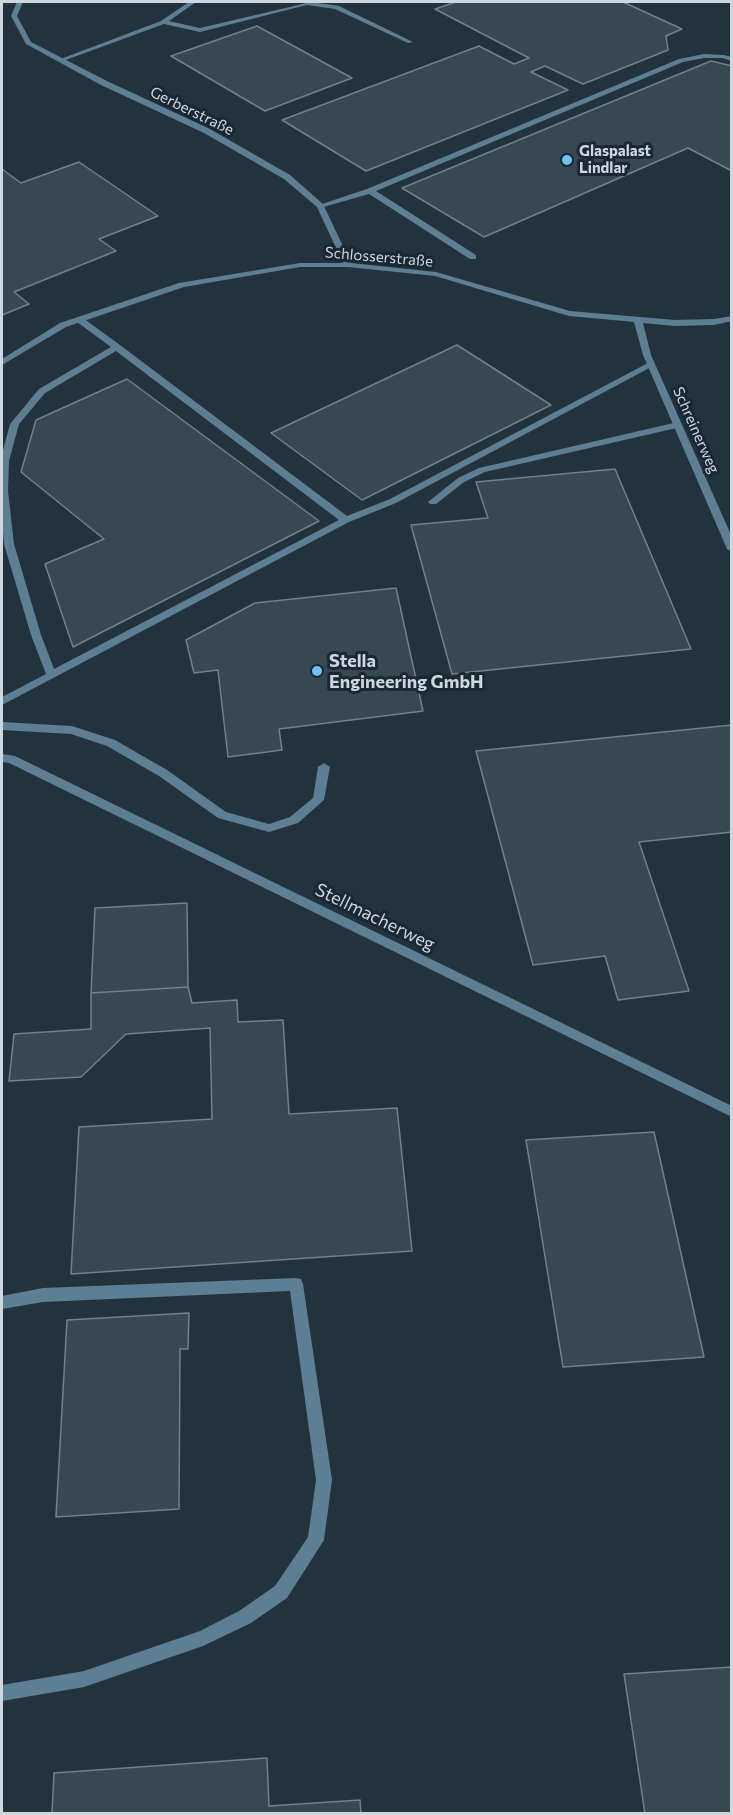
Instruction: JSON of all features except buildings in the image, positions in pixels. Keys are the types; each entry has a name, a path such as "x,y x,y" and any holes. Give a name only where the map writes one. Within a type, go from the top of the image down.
{"street":[{"name":"Gerberstraße","path":"20,2 14,16 28,43 207,131 287,177 320,206 348,265"},
{"path":"61,60 163,22 193,2"},
{"path":"163,22 200,30 307,3 337,7 410,42"},
{"path":"320,206 370,191 681,60 704,56 732,58"},
{"path":"370,191 473,257"},
{"name":"Schlosserstraße","path":"2,362 63,325 182,285 300,265 348,265 436,274 569,313 638,320 714,322 732,318"},
{"path":"80,320 346,520"},
{"name":"Schreinerweg","path":"638,320 651,365 732,549"},
{"path":"51,674 36,635 9,544 3,491 4,460 15,424 42,391 117,347"},
{"path":"2,701 242,577 346,520 393,501 651,365"},
{"path":"433,502 461,480 482,470 678,425"},
{"path":"2,726 72,730 111,743 163,774 222,815 269,828 294,820 318,800 324,767"},
{"name":"Stellmacherweg","path":"2,758 11,759 732,1112"},
{"path":"2,1302 43,1295 296,1284 324,1480 316,1540 281,1592 244,1617 203,1638 84,1679 2,1693"}],"place":[{"name":"Glaspalast Lindlar","path":"567,160"},
{"name":"Stella Engineering GmbH","path":"317,671"}]}
